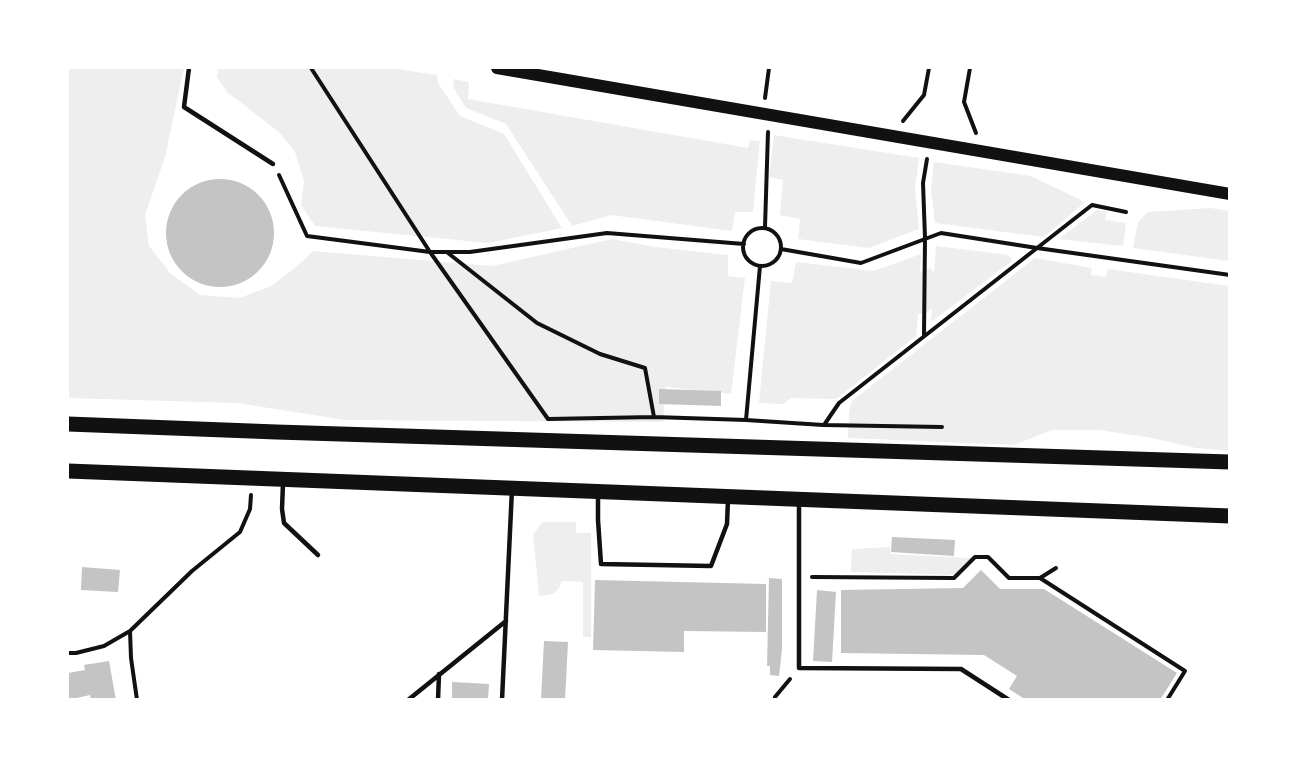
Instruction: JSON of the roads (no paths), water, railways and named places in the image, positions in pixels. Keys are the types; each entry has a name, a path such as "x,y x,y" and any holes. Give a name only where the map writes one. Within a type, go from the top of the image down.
{"main road":[{"path":"497,68 1230,194"},
{"path":"68,424 300,434 1230,462"},
{"path":"68,471 1230,516"}],"lane":[{"path":"189,68 184,107 273,164"},
{"path":"283,480 284,523 318,555"},
{"path":"502,699 512,489"},
{"path":"598,492 601,564 711,566 727,524 728,497"},
{"path":"800,499 799,668 961,669 1010,699"},
{"path":"408,699 506,621"},
{"path":"438,699 439,674"}]}
